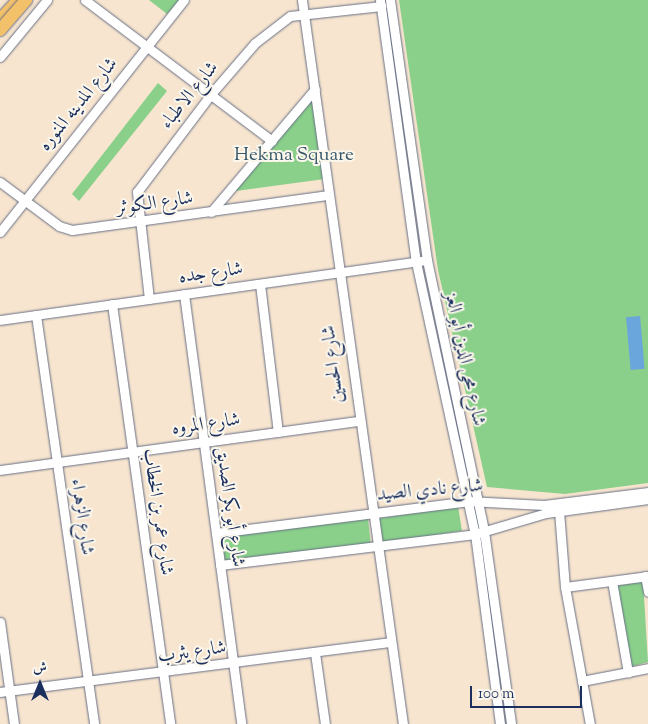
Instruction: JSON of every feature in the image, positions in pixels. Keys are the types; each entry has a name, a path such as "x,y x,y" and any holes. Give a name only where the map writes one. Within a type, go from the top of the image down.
{"highway":[{"path":"0,30 26,0"}],"main road":[{"path":"0,18 18,0"}],"street":[{"path":"0,58 47,0"},
{"name":"شارع المدينه المنوره","path":"0,232 184,0"},
{"name":"شارع الحسين","path":"302,0 329,195 357,421 389,642 403,724"},
{"name":"شارع محى الدين أبو العز","path":"390,0 427,260 484,531 511,724"},
{"path":"87,1 272,141"},
{"name":"شارع الاطباء","path":"149,299 138,223 139,186 211,94 267,31 304,13 380,3"},
{"name":"شارع محى الدين أبو العز","path":"380,3 416,262 475,534 500,724"},
{"path":"211,212 315,89"},
{"name":"شارع الكوثر","path":"0,182 23,201 72,230 138,223 329,195"},
{"name":"شارع جده","path":"0,320 427,260"},
{"path":"260,284 278,432"},
{"name":"شارع أبو بكر الصديق","path":"184,294 241,724"},
{"name":"شارع عمر بن الخطاب","path":"112,304 170,724"},
{"name":"شارع الزهراء","path":"36,315 94,724"},
{"name":"شارع المروه","path":"0,470 357,421"},
{"name":"شارع نادي الصيد","path":"216,533 468,501 544,505 648,492"},
{"path":"220,565 475,534 559,511 648,499"},
{"path":"559,511 565,587 590,724"},
{"path":"565,587 647,576 648,592"},
{"path":"612,581 628,673"},
{"path":"0,622 5,692 14,724"},
{"name":"شارع يثرب","path":"5,692 163,674 389,642"},
{"path":"315,652 325,724"},
{"path":"582,682 648,668"}],"green space":[{"path":"149,0 179,0 167,14"},
{"path":"399,0 648,0 648,483 565,494 487,487 438,270"},
{"path":"158,83 167,91 79,201 72,194"},
{"name":"Hekma Square","path":"312,86 325,179 229,192 272,141"},
{"path":"458,506 462,531 380,544 376,519"},
{"path":"368,518 371,545 225,560 222,533"},
{"path":"643,581 648,662 630,667 617,586"}],"water":[{"path":"640,316 645,369 631,370 626,317"}]}
